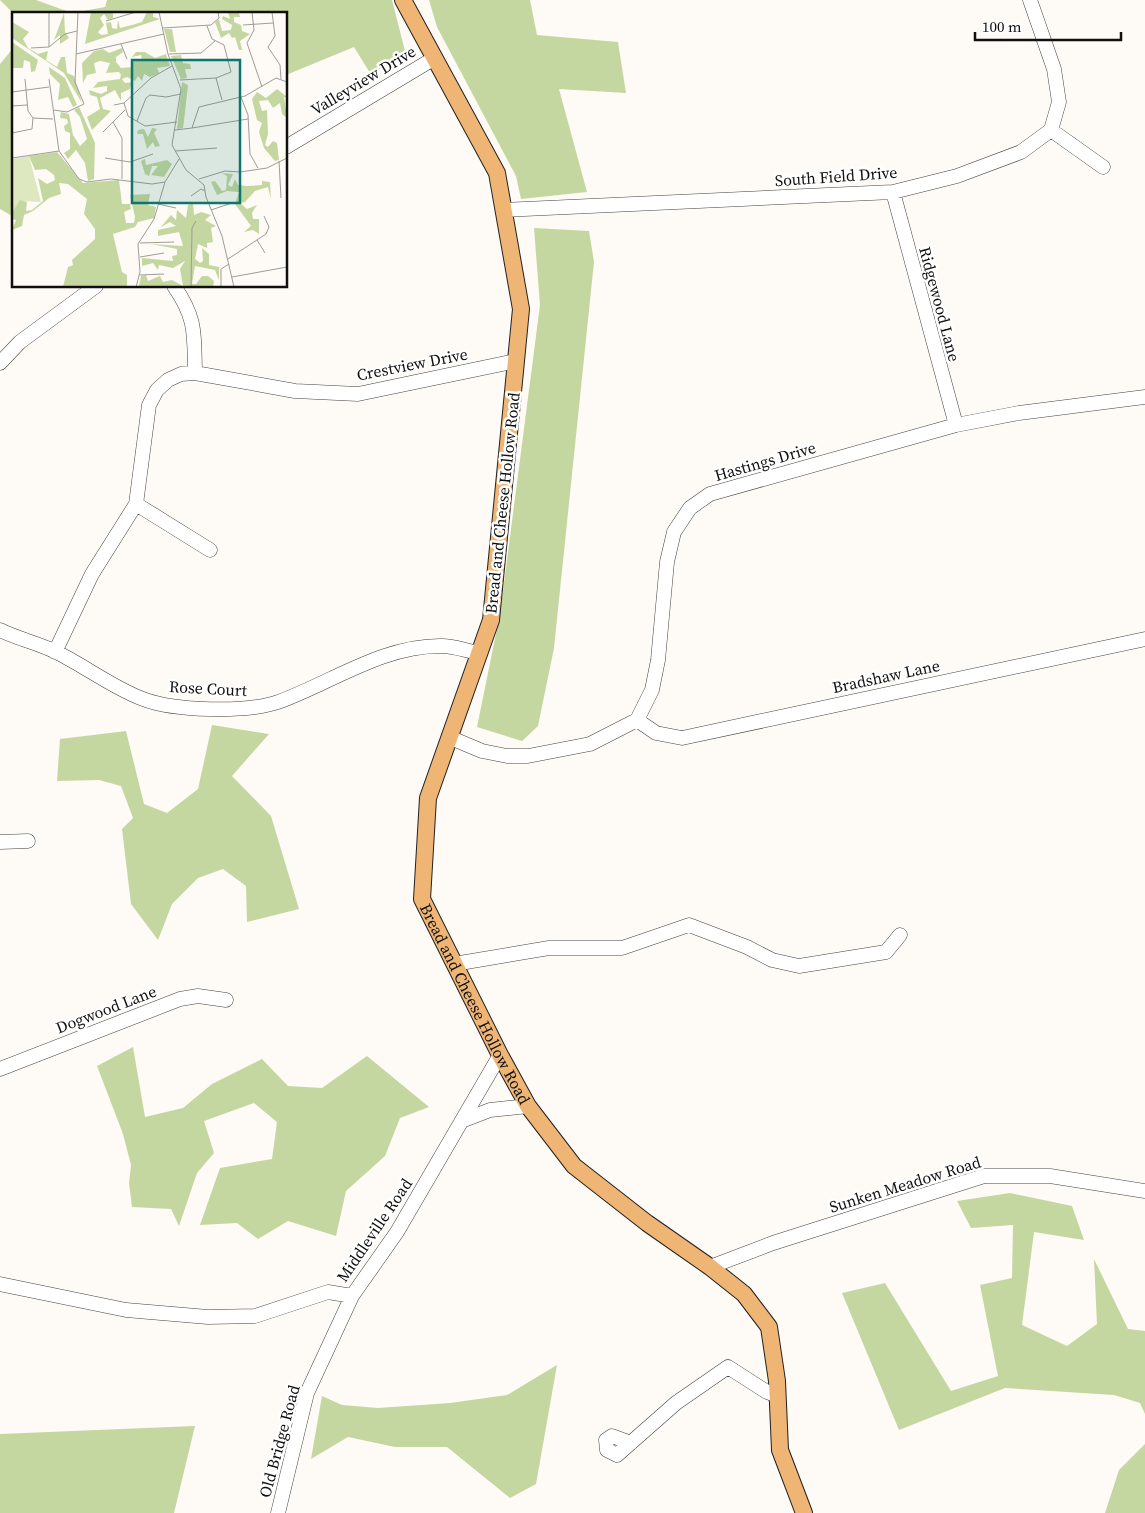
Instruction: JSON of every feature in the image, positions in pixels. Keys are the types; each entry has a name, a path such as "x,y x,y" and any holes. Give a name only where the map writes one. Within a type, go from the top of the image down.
{"main road":[{"name":"Bread and Cheese Hollow Road","path":"403,0 433,59 497,173 521,309 491,620 428,798 422,899 500,1055 528,1106 574,1166 647,1223 710,1267 744,1294 769,1327 778,1396 780,1450 804,1513"}],"street":[{"path":"1030,0 1054,69 1059,102 1052,130 1103,167"},
{"name":"Valleyview Drive","path":"288,146 433,59"},
{"name":"South Field Drive","path":"505,210 893,192 957,176 1021,152 1052,130"},
{"name":"Ridgewood Lane","path":"893,192 956,425"},
{"path":"0,363 20,342 93,288"},
{"path":"55,652 92,574 136,504 149,405 157,390 168,380 181,374 195,373 194,332 190,313 175,288"},
{"name":"Crestview Drive","path":"195,373 295,391 358,394 516,361"},
{"name":"Hastings Drive","path":"637,720 652,690 658,660 667,562 674,532 690,508 710,494 956,425 1020,413 1145,397"},
{"path":"136,504 210,550"},
{"name":"Rose Court","path":"0,630 55,652 143,699 170,705 246,709 277,702 380,658 411,649 442,646 479,653"},
{"name":"Bradshaw Lane","path":"637,720 656,733 682,738 1145,639"},
{"path":"450,738 482,751 507,756 528,756 590,744 637,720"},
{"path":"0,842 28,842"},
{"path":"454,964 549,948 622,948 689,925 747,947 772,960 799,966 886,952 900,935"},
{"name":"Dogwood Lane","path":"0,1069 180,999 198,996 226,1000"},
{"name":"Middleville Road","path":"0,1284 126,1310 208,1316 255,1316 328,1292 352,1296 397,1232 464,1120 500,1055"},
{"path":"464,1120 490,1110 528,1106"},
{"name":"Sunken Meadow Road","path":"710,1267 774,1243 984,1176 1050,1176 1145,1191"},
{"name":"Old Bridge Road","path":"278,1513 307,1393 352,1296"},
{"path":"631,1443 676,1403 728,1367 767,1392 778,1396"}],"green space":[{"path":"0,0 36,0 69,12 12,12"},
{"path":"107,0 392,0 407,59 370,73 354,47 288,74 288,12 78,12 105,7"},
{"path":"429,0 530,0 537,35 618,42 626,93 559,89 587,192 521,199 516,176 437,27"},
{"path":"12,49 12,216 0,209 0,64"},
{"path":"534,228 589,231 594,262 554,648 538,726 522,741 477,727 500,614 540,305"},
{"path":"212,725 269,734 232,776 271,816 299,909 247,922 246,886 223,869 198,878 172,904 158,940 131,904 122,829 133,818 121,786 99,780 57,781 60,739 126,731 144,804 167,813 198,789"},
{"path":"133,1047 145,1117 183,1108 212,1084 262,1059 288,1086 322,1088 367,1056 429,1107 400,1118 385,1156 346,1191 336,1236 288,1221 258,1239 237,1223 200,1225 220,1168 272,1159 277,1122 254,1103 204,1121 214,1153 197,1173 179,1226 171,1209 132,1207 129,1183 131,1165 123,1134 97,1066"},
{"path":"1010,1193 1072,1206 1084,1240 1034,1232 1022,1325 1067,1346 1097,1324 1094,1259 1128,1329 1145,1331 1145,1414 1140,1403 1114,1395 1005,1388 899,1430 842,1293 885,1283 951,1391 998,1376 980,1285 1012,1278 1013,1225 971,1228 957,1201"},
{"path":"557,1365 536,1484 510,1498 447,1447 395,1447 348,1437 311,1459 322,1396 342,1405 378,1408 450,1403 507,1395"},
{"path":"195,1426 174,1513 0,1513 0,1434"},
{"path":"1145,1444 1145,1513 1105,1513 1119,1470"}]}
